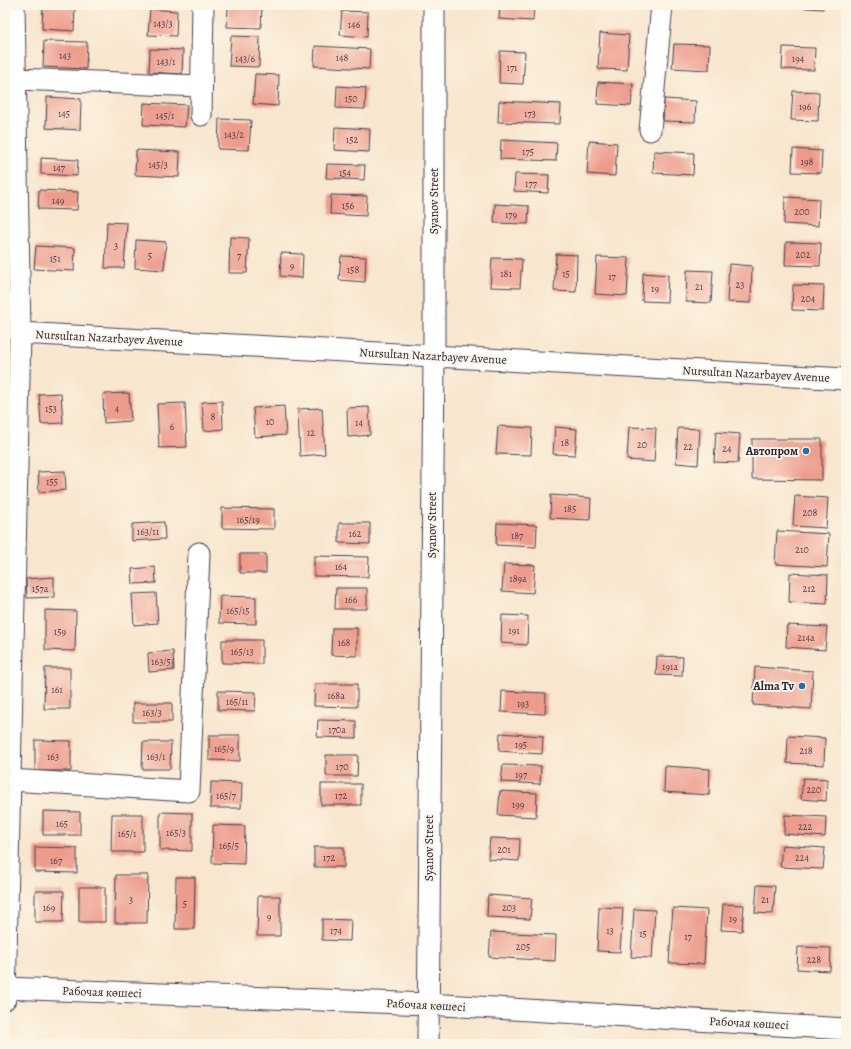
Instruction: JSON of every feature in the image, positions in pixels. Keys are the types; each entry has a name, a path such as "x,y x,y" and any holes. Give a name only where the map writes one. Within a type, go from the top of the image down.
{"street":[{"path":"5,999 20,333 14,5"},
{"path":"200,115 203,5"},
{"name":"Syanov Street","path":"428,1044 434,356 434,5"},
{"path":"650,130 662,5"},
{"path":"15,79 201,86"},
{"name":"Nursultan Nazarbayev Avenue","path":"20,333 846,379"},
{"path":"10,780 189,791 199,554"},
{"name":"Рабочая көшесі","path":"5,988 428,1004 846,1029"}],"building":[{"path":"43,5 75,5 74,31 42,29"},
{"path":"228,5 262,5 261,28 227,27"},
{"path":"500,5 534,5 533,21 499,19"},
{"path":"792,5 823,5 823,9 792,7"},
{"path":"150,9 177,11 176,36 148,35"},
{"path":"342,11 368,12 367,37 340,35"},
{"path":"600,33 629,35 627,70 598,69"},
{"path":"231,36 260,37 259,67 229,66"},
{"path":"44,41 87,42 86,69 43,67"},
{"path":"674,44 710,45 709,70 672,68"},
{"path":"315,46 370,49 369,69 314,66"},
{"path":"783,47 815,48 814,70 782,69"},
{"path":"150,49 183,50 182,74 149,72"},
{"path":"500,51 525,52 523,84 499,83"},
{"path":"255,74 279,75 278,106 253,104"},
{"path":"598,82 633,84 631,106 597,104"},
{"path":"337,86 366,88 365,109 336,108"},
{"path":"793,91 819,92 818,121 791,120"},
{"path":"47,97 81,99 80,130 46,128"},
{"path":"664,99 696,101 695,122 663,121"},
{"path":"499,101 561,104 560,124 498,122"},
{"path":"144,103 187,105 185,127 143,125"},
{"path":"219,119 251,120 249,150 218,149"},
{"path":"335,127 370,129 369,152 334,150"},
{"path":"501,140 557,143 556,161 500,159"},
{"path":"589,141 617,143 615,176 587,174"},
{"path":"793,149 822,151 821,173 792,172"},
{"path":"136,150 180,152 179,177 135,175"},
{"path":"654,151 694,153 693,175 653,173"},
{"path":"41,158 78,160 77,176 41,174"},
{"path":"327,164 365,165 364,180 326,178"},
{"path":"515,174 549,175 548,193 514,191"},
{"path":"39,190 78,192 77,210 38,209"},
{"path":"331,195 367,196 366,216 330,214"},
{"path":"785,197 819,199 818,226 784,224"},
{"path":"495,204 529,206 528,224 494,223"},
{"path":"107,222 127,223 124,268 105,268"},
{"path":"230,237 249,238 247,273 229,273"},
{"path":"136,240 166,242 164,270 135,268"},
{"path":"786,242 821,243 820,266 785,265"},
{"path":"36,246 75,248 74,271 34,269"},
{"path":"281,253 303,254 302,278 280,276"},
{"path":"556,254 577,255 576,292 554,291"},
{"path":"341,256 366,257 365,282 339,280"},
{"path":"597,257 629,258 627,296 595,294"},
{"path":"492,258 522,259 520,288 490,287"},
{"path":"729,264 752,266 751,303 727,302"},
{"path":"687,270 713,271 711,303 686,302"},
{"path":"643,273 668,275 667,302 642,301"},
{"path":"793,285 824,286 823,311 792,310"},
{"path":"61,393 63,423 41,424 39,394"},
{"path":"129,393 131,421 104,423 103,394"},
{"path":"222,401 223,429 204,431 202,402"},
{"path":"185,403 187,447 159,448 157,404"},
{"path":"284,406 286,435 255,437 253,408"},
{"path":"369,407 370,435 348,437 347,408"},
{"path":"322,408 325,454 300,456 298,409"},
{"path":"498,426 532,428 531,455 496,454"},
{"path":"555,427 577,429 575,455 553,454"},
{"path":"629,427 656,428 654,462 627,460"},
{"path":"678,428 700,429 698,465 676,463"},
{"path":"716,432 740,434 738,463 714,462"},
{"path":"752,439 822,439 822,480 752,479"},
{"path":"65,471 66,490 39,492 38,472"},
{"path":"551,495 591,498 590,520 550,518"},
{"path":"795,496 828,498 826,528 793,526"},
{"path":"222,508 274,509 274,529 222,528"},
{"path":"164,522 165,539 132,541 132,524"},
{"path":"339,523 370,523 370,544 339,543"},
{"path":"497,523 537,525 536,547 496,545"},
{"path":"777,531 829,534 827,567 775,564"},
{"path":"240,554 266,554 266,573 240,573"},
{"path":"314,556 369,557 368,577 314,576"},
{"path":"504,564 535,565 533,593 502,591"},
{"path":"155,567 156,583 133,584 132,569"},
{"path":"790,573 828,575 827,604 789,602"},
{"path":"54,577 54,597 27,598 26,579"},
{"path":"336,588 367,588 367,609 335,609"},
{"path":"156,593 158,623 134,625 132,594"},
{"path":"220,596 256,597 256,624 219,623"},
{"path":"45,610 76,611 75,651 45,650"},
{"path":"502,615 528,616 527,645 501,643"},
{"path":"787,625 827,627 825,650 786,647"},
{"path":"332,628 357,628 357,656 331,655"},
{"path":"222,640 262,640 262,664 222,663"},
{"path":"173,651 174,670 149,672 148,653"},
{"path":"657,656 683,657 682,676 656,675"},
{"path":"755,667 813,671 811,709 753,705"},
{"path":"45,668 70,668 70,709 44,709"},
{"path":"315,684 357,684 357,707 314,706"},
{"path":"218,691 256,692 255,711 218,710"},
{"path":"502,691 546,693 545,714 501,712"},
{"path":"133,703 172,703 172,722 133,722"},
{"path":"318,720 356,721 356,738 317,737"},
{"path":"500,733 543,736 542,754 499,751"},
{"path":"209,735 240,735 240,761 209,760"},
{"path":"788,736 825,738 824,765 787,763"},
{"path":"35,740 71,741 71,771 35,771"},
{"path":"143,742 171,742 170,769 142,769"},
{"path":"326,755 358,755 357,776 326,776"},
{"path":"503,765 541,766 540,784 501,782"},
{"path":"665,766 710,769 709,795 664,792"},
{"path":"803,778 827,779 826,801 801,799"},
{"path":"211,782 242,783 241,808 210,808"},
{"path":"321,784 361,784 361,805 321,805"},
{"path":"500,791 537,793 536,817 498,815"},
{"path":"43,811 80,812 80,835 43,835"},
{"path":"160,812 192,813 192,851 160,850"},
{"path":"112,814 143,814 143,852 111,852"},
{"path":"785,815 826,817 825,837 784,834"},
{"path":"213,825 245,826 244,864 212,863"},
{"path":"490,838 520,839 519,861 488,859"},
{"path":"782,845 825,848 823,869 780,867"},
{"path":"35,847 77,848 77,873 35,872"},
{"path":"314,847 344,847 344,867 314,867"},
{"path":"116,875 148,875 147,923 115,923"},
{"path":"176,877 195,877 194,929 175,929"},
{"path":"757,885 775,886 773,914 755,913"},
{"path":"79,887 105,887 105,922 79,922"},
{"path":"35,891 64,891 63,922 35,922"},
{"path":"488,895 532,898 530,919 487,917"},
{"path":"258,896 280,896 280,936 257,936"},
{"path":"723,904 744,905 742,931 721,930"},
{"path":"599,907 623,908 620,952 597,951"},
{"path":"673,908 707,910 704,964 669,963"},
{"path":"634,909 655,910 652,958 631,957"},
{"path":"322,919 351,920 350,941 322,940"},
{"path":"491,932 556,935 555,961 489,957"},
{"path":"798,947 831,948 830,971 797,969"}],"place":[{"name":"Автопром","path":"806,451"},
{"name":"Alma Tv","path":"802,686"}]}
